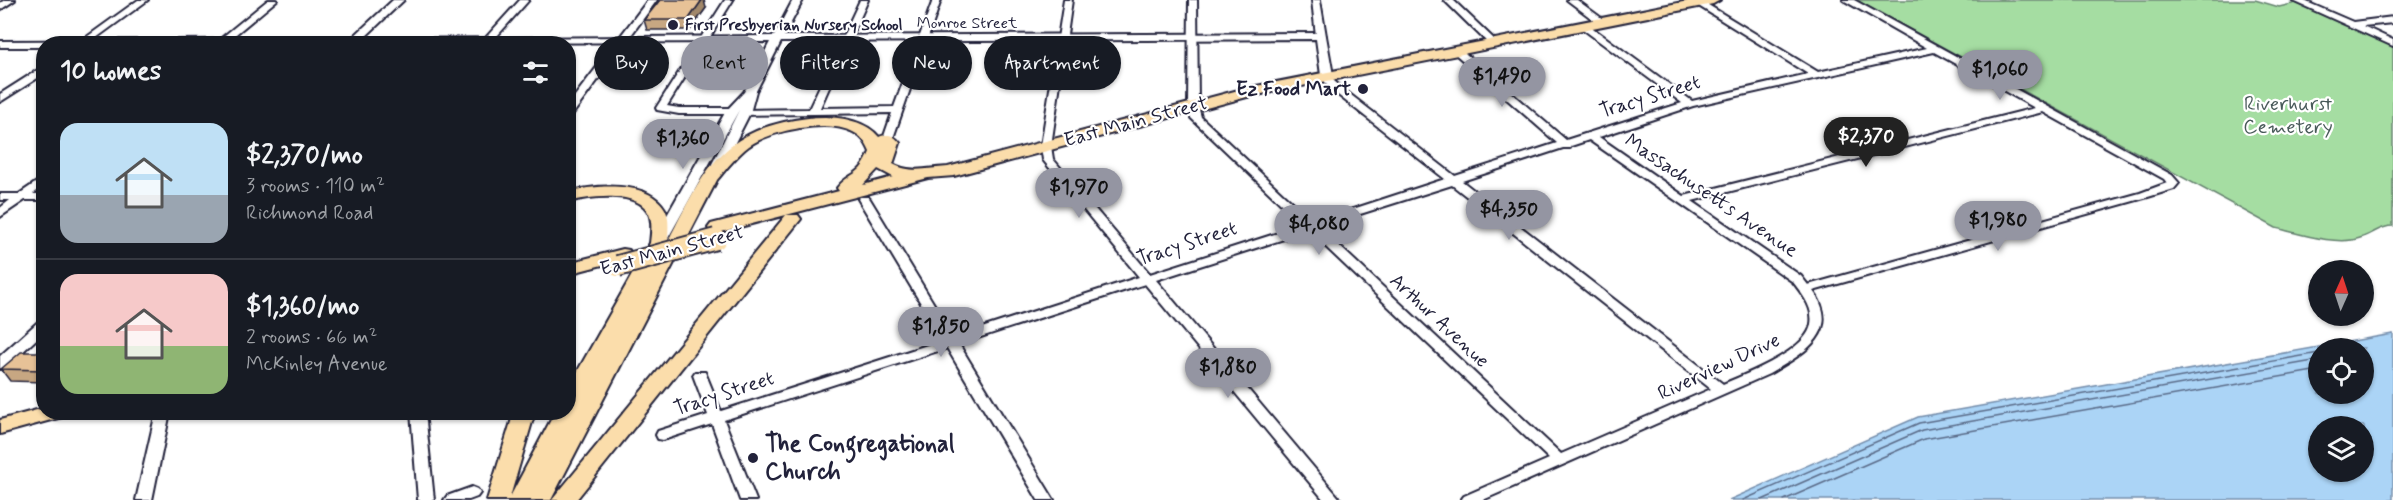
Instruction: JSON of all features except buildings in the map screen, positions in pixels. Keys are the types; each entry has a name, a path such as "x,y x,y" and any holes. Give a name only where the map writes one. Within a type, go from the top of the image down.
{"main road":[{"name":"East Main Street","path":"576,276 620,260 716,234 819,201 916,176 948,172 1193,106 1327,75 1706,1"},
{"path":"540,500 710,178 745,142 776,128 792,124 826,122 855,128 883,146 892,143 884,166 899,174 916,176"},
{"path":"819,201 861,179 878,160 883,146"},
{"name":"East Main Street","path":"716,234 792,219 936,180 948,172"},
{"path":"576,195 588,192 616,192 645,199 657,210 660,223 659,243 576,393"},
{"path":"563,500 792,219"},
{"name":"East Main Street","path":"576,268 620,260"},
{"path":"576,262 620,260"},
{"path":"0,428 36,418"},
{"path":"498,500 523,420"},
{"path":"520,500 562,420"}],"street":[{"path":"0,7 11,0"},
{"path":"91,36 144,0"},
{"path":"228,36 273,0"},
{"path":"359,36 399,0"},
{"path":"491,36 525,0"},
{"path":"626,36 653,0"},
{"path":"706,36 729,0"},
{"path":"659,243 738,112 798,0"},
{"path":"848,36 864,0"},
{"path":"923,36 937,0"},
{"path":"1062,36 1068,0"},
{"path":"1193,0 1193,106"},
{"path":"1316,0 1329,82 1722,390"},
{"path":"1448,0 1493,43"},
{"path":"1571,0 1602,22"},
{"path":"1806,288 2144,195 2173,184 2168,177 1847,0"},
{"path":"2298,2 2315,0"},
{"path":"1706,1 1816,75"},
{"path":"2298,2 2393,43"},
{"path":"2352,25 2393,20"},
{"path":"1583,26 1690,104"},
{"name":"Monroe Street","path":"1121,37 1322,36"},
{"name":"Monroe Street","path":"768,39 777,39"},
{"name":"Monroe Street","path":"576,41 594,40"},
{"name":"Monroe Street","path":"0,44 36,44"},
{"name":"Tracy Street","path":"663,435 1566,146 1690,104 1934,49"},
{"path":"1456,50 1566,146"},
{"path":"0,99 36,74"},
{"path":"681,76 661,108 679,111 738,112 897,110"},
{"path":"576,102 594,78"},
{"path":"813,112 823,90"},
{"path":"883,146 904,90"},
{"path":"1054,90 1046,146 1048,160 1333,500"},
{"name":"Arthur Avenue","path":"1193,106 1196,118 1559,460"},
{"path":"1681,200 2044,109"},
{"path":"710,178 738,112"},
{"name":"Massachusetts Avenue","path":"1592,137 1681,200 1771,259 1806,288"},
{"path":"0,214 36,186"},
{"path":"0,197 36,197"},
{"path":"864,199 1046,500"},
{"name":"Riverview Drive","path":"1469,500 1764,371 1802,349 1812,340 1819,320 1818,312 1806,288"},
{"path":"0,364 36,331"},
{"path":"700,375 748,500"},
{"path":"144,500 161,420"},
{"path":"419,420 426,500"},
{"path":"452,500 472,493"}],"green space":[{"name":"Riverhurst Cemetery","path":"1856,0 2255,0 2279,7 2296,3 2393,46 2393,226 2381,228 2353,240 2343,241 2276,228"}],"water":[{"path":"2393,334 2393,500 1729,500 1918,417 2308,349 2308,404 2374,404 2374,338 2370,338"}],"place":[{"name":"First Presbyerian Nursery School","path":"673,25"},
{"name":"Ez Food Mart","path":"1363,89"},
{"name":"The Congregational Church","path":"753,458"}]}
